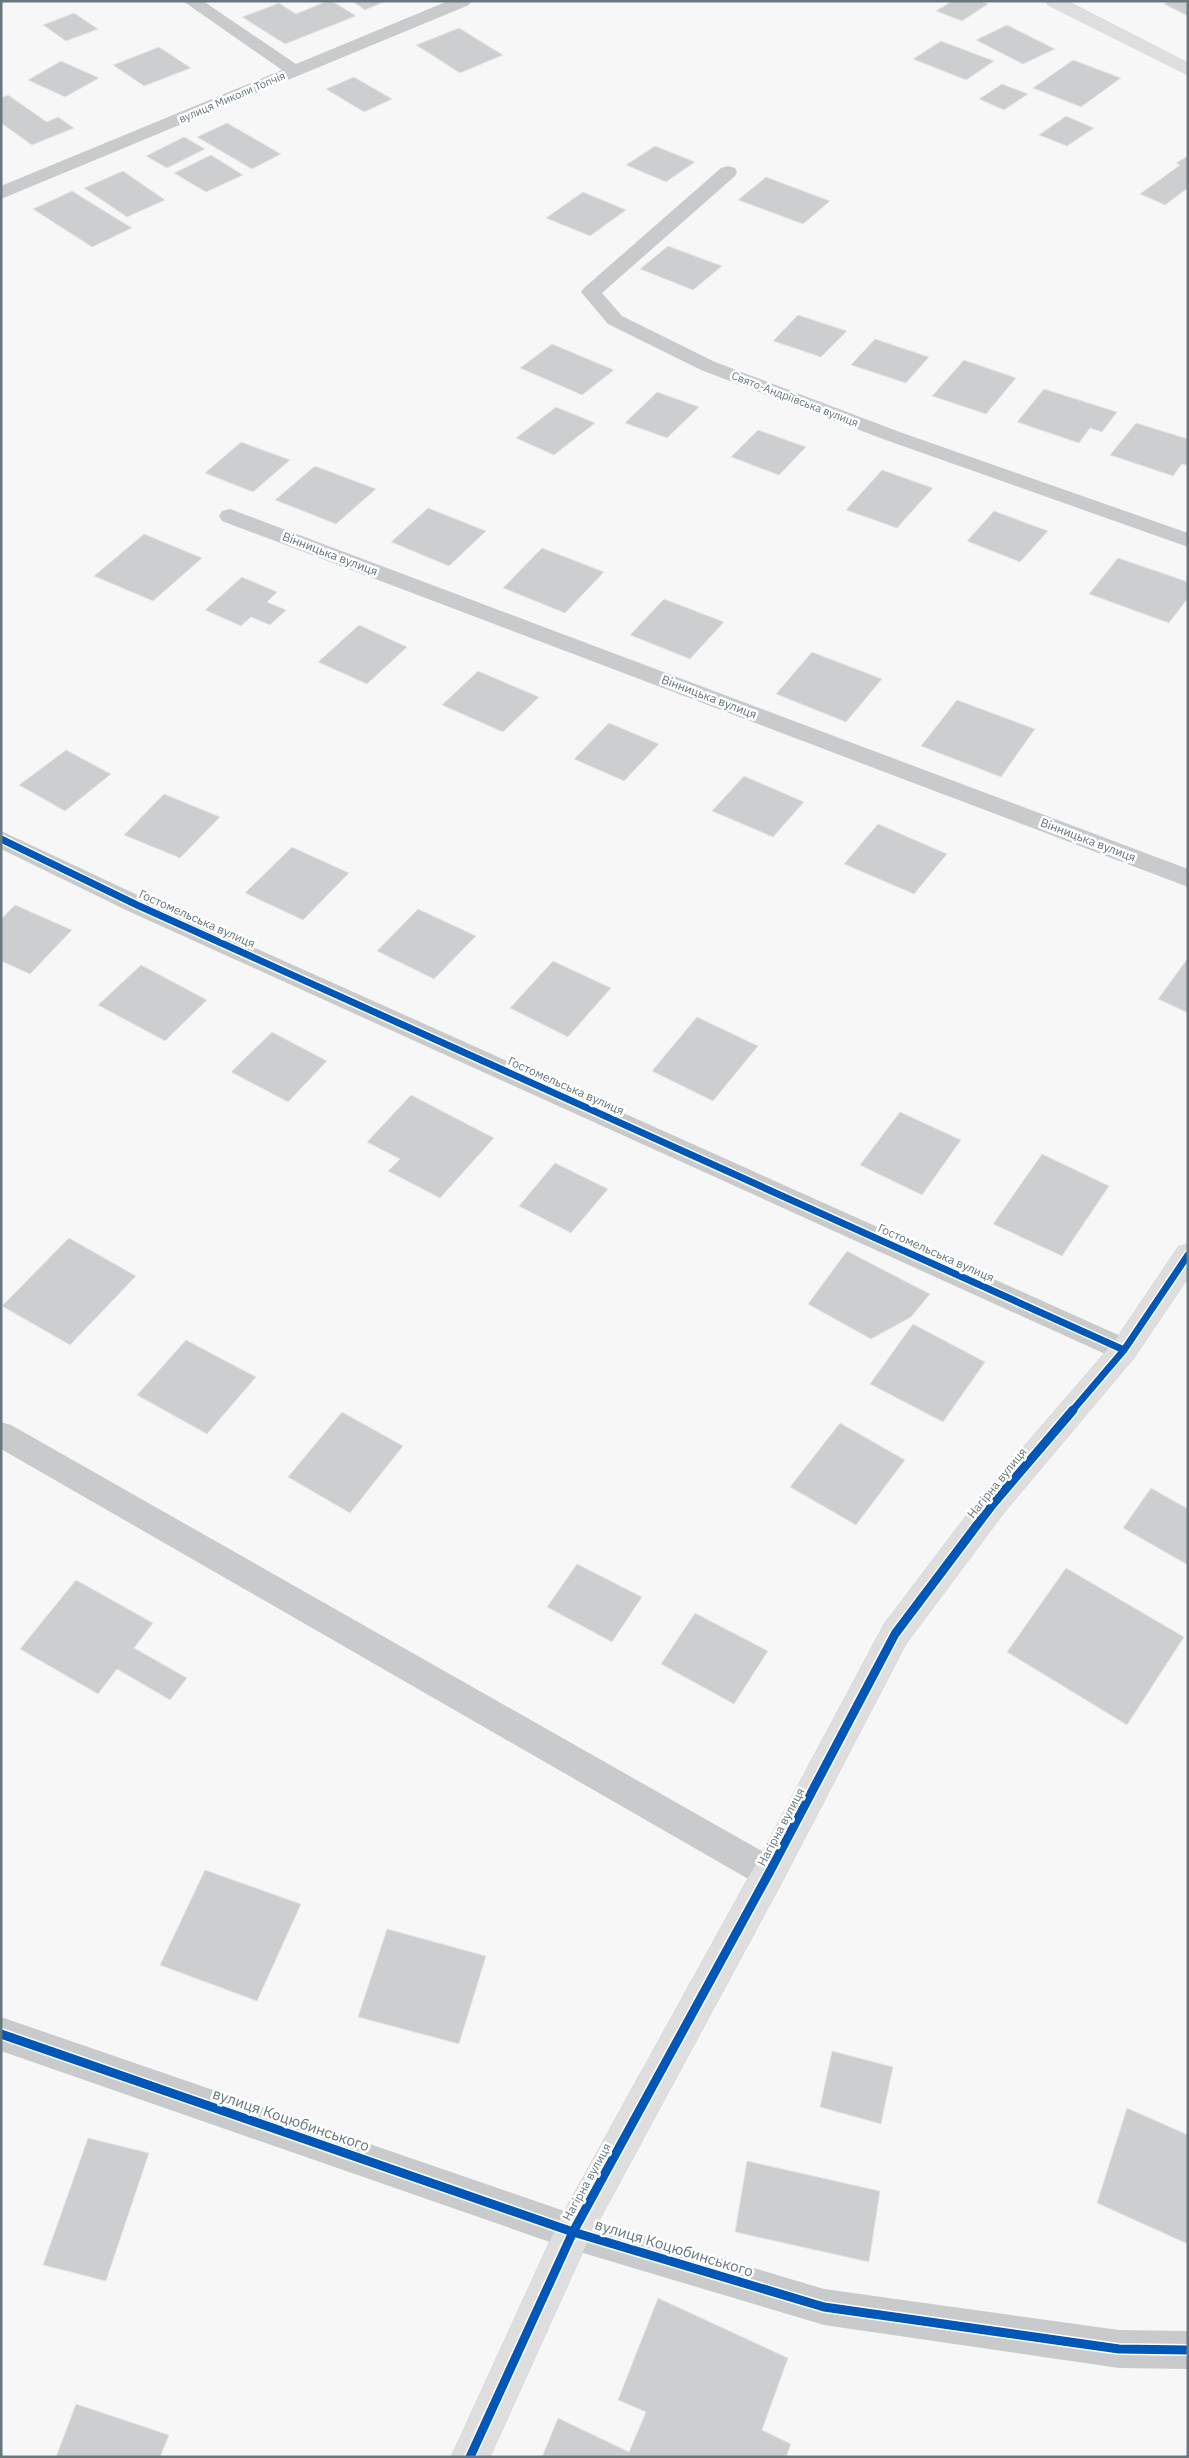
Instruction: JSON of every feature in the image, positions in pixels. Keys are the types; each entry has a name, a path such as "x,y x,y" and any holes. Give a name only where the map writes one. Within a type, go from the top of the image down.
{"street":[{"path":"191,1 295,71"},
{"name":"вулиця Миколи Топчія","path":"1,193 463,1"},
{"path":"1054,1 1188,70"},
{"name":"Свято-Андріївська вулиця","path":"728,172 591,292 615,320 708,366 890,435 1188,540"},
{"name":"Вінницька вулиця","path":"230,516 1188,878"},
{"name":"Гостомельська вулиця","path":"1,839 156,913 1124,1350"},
{"name":"Нагірна вулиця","path":"470,2457 573,2232 769,1873 896,1634 992,1504 1124,1350 1188,1255"},
{"path":"1,1434 769,1873"},
{"name":"вулиця Коцюбинського","path":"1,2034 573,2232 824,2307 1119,2349 1188,2350"}],"building":[{"path":"327,1 332,1 356,16 285,44 242,17 279,3 296,14"},
{"path":"352,1 386,1 365,10"},
{"path":"952,1 980,1 988,4 962,21 936,11"},
{"path":"1170,1 1188,1 1188,16 1164,4"},
{"path":"74,13 98,29 66,41 43,25"},
{"path":"1007,25 1055,49 1023,64 976,40"},
{"path":"459,28 503,55 460,73 416,45"},
{"path":"941,41 994,61 966,80 913,59"},
{"path":"159,47 191,68 144,86 113,65"},
{"path":"1073,60 1121,78 1081,107 1033,88"},
{"path":"61,61 99,78 65,97 28,80"},
{"path":"354,77 392,99 364,112 326,89"},
{"path":"1002,84 1028,94 1004,110 979,99"},
{"path":"8,95 47,122 58,117 74,128 32,145 1,123 1,98"},
{"path":"1066,116 1094,128 1067,146 1039,135"},
{"path":"227,123 281,154 252,169 197,137"},
{"path":"184,137 205,149 167,168 146,156"},
{"path":"655,146 695,162 666,182 626,165"},
{"path":"211,155 243,175 206,192 174,173"},
{"path":"1188,156 1188,188 1165,205 1140,194 1180,165 1176,163"},
{"path":"123,171 165,200 127,217 84,188"},
{"path":"766,177 830,201 803,224 738,200"},
{"path":"72,191 132,228 92,247 33,209"},
{"path":"583,192 626,210 590,236 546,218"},
{"path":"668,246 722,266 693,290 640,269"},
{"path":"798,315 847,331 821,357 773,341"},
{"path":"875,339 929,357 906,383 851,365"},
{"path":"552,344 614,370 582,395 520,368"},
{"path":"964,360 1016,378 986,414 932,396"},
{"path":"1044,389 1117,412 1102,432 1090,428 1079,443 1017,422"},
{"path":"657,392 699,407 667,438 625,423"},
{"path":"556,407 595,423 554,455 516,438"},
{"path":"1136,423 1188,439 1188,466 1182,464 1173,476 1110,455"},
{"path":"758,430 806,447 779,475 731,457"},
{"path":"241,442 290,460 253,492 205,473"},
{"path":"315,466 376,489 336,524 275,500"},
{"path":"882,470 933,488 897,528 846,510"},
{"path":"428,508 486,531 449,566 391,542"},
{"path":"994,511 1048,531 1020,562 967,541"},
{"path":"144,534 202,558 153,601 94,576"},
{"path":"542,548 604,572 565,613 503,588"},
{"path":"1118,558 1188,582 1188,598 1169,623 1089,594"},
{"path":"242,577 277,592 267,602 286,610 270,625 251,617 241,626 205,610"},
{"path":"664,599 724,622 690,659 630,635"},
{"path":"359,625 407,647 367,684 318,662"},
{"path":"812,652 882,679 846,722 776,694"},
{"path":"478,671 539,697 503,732 442,705"},
{"path":"957,700 1035,729 1001,777 921,746"},
{"path":"609,723 659,744 624,781 574,759"},
{"path":"66,750 111,774 65,811 19,785"},
{"path":"744,776 804,802 773,837 712,811"},
{"path":"164,794 220,817 180,858 124,835"},
{"path":"878,824 947,854 914,894 844,864"},
{"path":"292,847 349,873 303,920 245,893"},
{"path":"15,905 72,930 30,974 1,961 1,919"},
{"path":"418,909 476,936 434,979 377,951"},
{"path":"1188,958 1188,1013 1158,999"},
{"path":"553,961 611,988 568,1037 510,1008"},
{"path":"141,965 207,1000 165,1041 98,1005"},
{"path":"697,1017 758,1046 713,1101 652,1071"},
{"path":"272,1032 327,1061 288,1102 231,1072"},
{"path":"411,1095 494,1138 440,1198 388,1171 400,1159 367,1142"},
{"path":"900,1112 961,1140 922,1195 860,1165"},
{"path":"1042,1154 1109,1186 1062,1256 993,1224"},
{"path":"555,1163 608,1189 571,1233 519,1206"},
{"path":"69,1238 136,1276 70,1345 2,1306"},
{"path":"847,1251 930,1294 911,1317 871,1339 808,1304"},
{"path":"913,1324 985,1362 943,1422 870,1384"},
{"path":"186,1340 256,1377 207,1434 137,1395"},
{"path":"342,1412 403,1446 350,1513 288,1477"},
{"path":"840,1423 905,1460 856,1525 790,1487"},
{"path":"1151,1488 1188,1509 1188,1565 1123,1528"},
{"path":"577,1564 642,1597 612,1642 547,1607"},
{"path":"1066,1568 1184,1637 1127,1725 1007,1652"},
{"path":"76,1580 153,1623 134,1648 187,1678 170,1700 117,1669 98,1694 20,1649"},
{"path":"695,1613 768,1651 734,1704 661,1664"},
{"path":"205,1870 301,1904 257,2001 160,1965"},
{"path":"387,1929 486,1956 459,2044 358,2017"},
{"path":"832,2051 893,2067 881,2124 820,2107"},
{"path":"1127,2108 1188,2135 1188,2244 1097,2203"},
{"path":"88,2138 149,2153 106,2281 43,2265"},
{"path":"747,2161 880,2191 869,2262 735,2232"},
{"path":"658,2298 788,2358 762,2430 791,2444 786,2457 542,2457 558,2418 629,2452 646,2412 618,2400"},
{"path":"76,2404 169,2435 160,2457 56,2457"}],"cycle path":[{"path":"1,839 137,905 1124,1350"},
{"path":"470,2457 573,2232 769,1873 895,1634 992,1505 1124,1350 1188,1255"},
{"path":"1,2034 573,2232 824,2307 1119,2349 1188,2350"}]}
